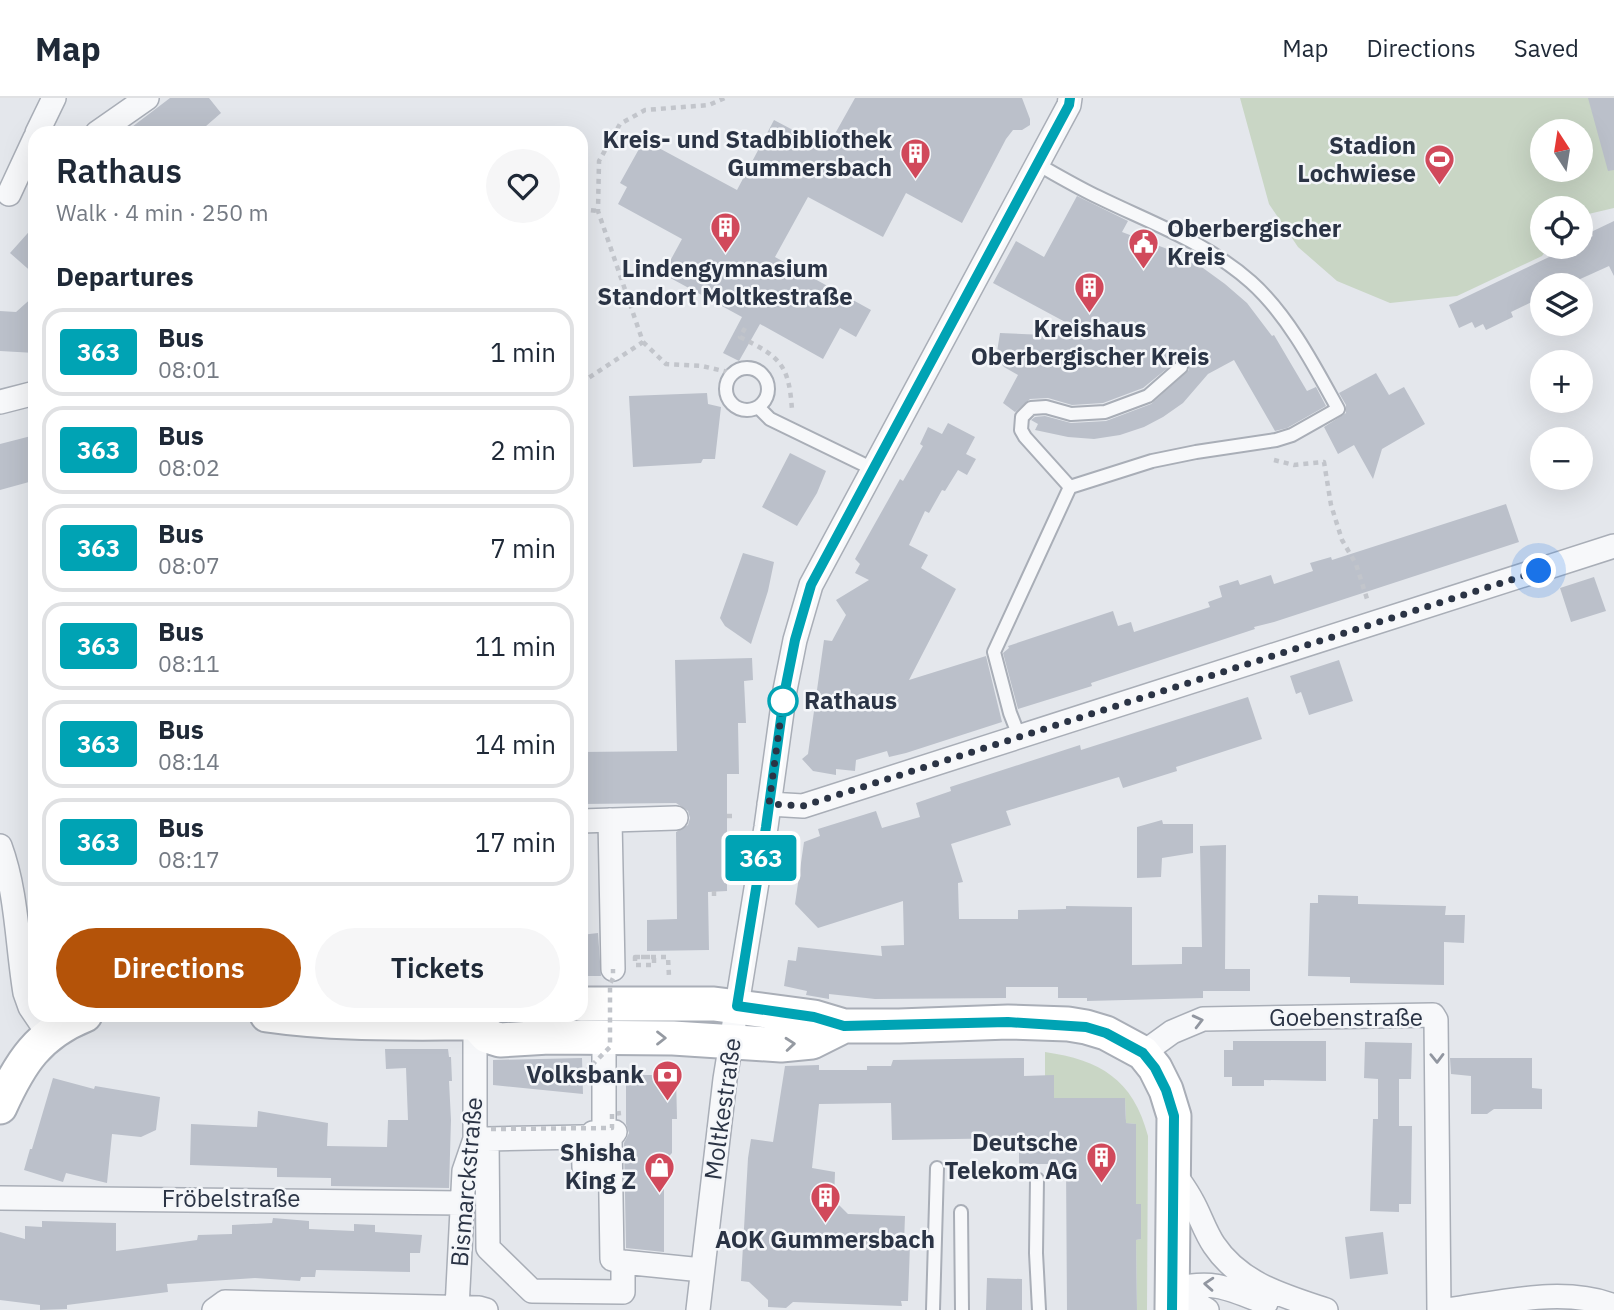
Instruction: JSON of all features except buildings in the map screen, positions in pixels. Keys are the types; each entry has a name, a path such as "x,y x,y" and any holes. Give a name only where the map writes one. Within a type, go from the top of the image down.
{"street":[{"path":"40,126 54,98"},
{"path":"107,126 147,98"},
{"name":"Moltkestraße","path":"698,1310 732,1041 790,659 811,585 1069,105 1070,98"},
{"path":"4,202 28,152"},
{"path":"4,202 28,182"},
{"path":"0,402 28,395"},
{"path":"769,804 803,806 1614,546"},
{"path":"588,821 676,818"},
{"path":"610,820 613,969"},
{"path":"0,846 27,948 25,993 28,1001"},
{"path":"588,1004 714,1004 814,1017 844,1026 1008,1022 1068,1024 1106,1033 1143,1053 1155,1068 1171,1103 1174,1116 1173,1300"},
{"name":"Goebenstraße","path":"1143,1053 1172,1032 1203,1019 1433,1016 1436,1020 1439,1310"},
{"path":"40,1022 49,1035"},
{"path":"0,1107 23,1063 49,1035 70,1022"},
{"name":"Bismarckstraße","path":"457,1308 464,1171 477,1161 475,1139 478,1022"},
{"path":"480,1022 487,1036 500,1040 686,1038 781,1045 812,1042 844,1026"},
{"path":"604,1037 604,1132"},
{"path":"623,1262 623,1292 532,1291 488,1248 477,1161 487,1139 583,1137 584,1167 593,1167 593,1133 615,1132 610,1138 612,1259 702,1270"},
{"path":"1174,1173 1192,1200 1214,1245 1229,1265 1246,1278 1277,1294 1326,1310"},
{"name":"Fröbelstraße","path":"0,1198 463,1203"},
{"path":"1173,1300 1197,1284 1220,1285 1289,1310"},
{"path":"1447,1310 1540,1298 1574,1297 1614,1306"},
{"path":"1173,1300 1207,1310"},
{"path":"214,1310 225,1302 486,1310"}],"lane":[{"path":"1018,736 994,652 1070,487 1152,461 1276,440 1292,435 1338,409 1309,357 1253,283 1222,258 1180,233 1098,197 1037,164"},
{"path":"1070,487 1025,437 1021,430 1022,416 1031,408 1046,407 1071,414 1105,412 1149,396 1181,367"},
{"path":"752,368 764,375 767,396 758,407 745,410 738,408 728,399 726,385 732,373 738,369 752,368"},
{"path":"758,407 770,419 873,469"},
{"path":"933,1310 937,1168"},
{"path":"1038,1179 1036,1253 1039,1310"},
{"path":"961,1212 962,1310"}],"path":[{"path":"725,98 709,105 645,110 620,124 600,161 598,211 643,342 666,364 702,366 732,373"},
{"path":"588,210 598,211"},
{"path":"745,328 740,337 777,358 786,373 792,411"},
{"path":"588,378 643,342"},
{"path":"1294,465 1324,462 1331,505 1342,540 1356,564 1375,623"},
{"path":"714,891 714,898"},
{"path":"639,965 654,965 654,957 636,957 658,957 668,957 669,989"},
{"path":"587,1083 587,1070 610,1047 610,984 613,969"},
{"path":"491,1129 612,1128 612,1114 621,1113"}],"green space":[{"name":"Stadion Lochwiese","path":"1240,98 1614,98 1614,208 1593,213 1593,196 1530,196 1530,259 1536,259 1457,296 1390,303 1337,281 1298,247 1269,204"},
{"path":"1045,1052 1082,1060 1112,1076 1123,1086 1142,1116 1148,1136 1147,1310 1137,1310 1136,1240 1141,1239 1140,1204 1136,1204 1136,1124 1123,1123 1126,1119 1125,1099 1054,1098 1045,1076"}],"bus line":[{"name":"363","path":"1070,98 1069,105 811,585 790,659 737,1006 814,1017 844,1026 1008,1022 1068,1024 1106,1033 1143,1053 1155,1068 1166,1090 1174,1116 1172,1310"}],"place":[{"name":"Kreis- und Stadbibliothek Gummersbach","path":"915,181"},
{"name":"Stadion Lochwiese","path":"1439,187"},
{"name":"Lindengymnasium Standort Moltkestraße","path":"725,254"},
{"name":"Oberbergischer Kreis","path":"1144,270"},
{"name":"Kreishaus Oberbergischer Kreis","path":"1090,314"},
{"name":"Rathaus","path":"783,701"},
{"name":"Volksbank","path":"667,1102"},
{"name":"Deutsche Telekom AG","path":"1101,1184"},
{"name":"Shisha King Z","path":"659,1194"},
{"name":"AOK Gummersbach","path":"825,1225"}],"route":[{"path":"783,701 769,804 803,806 1539,571"}]}
